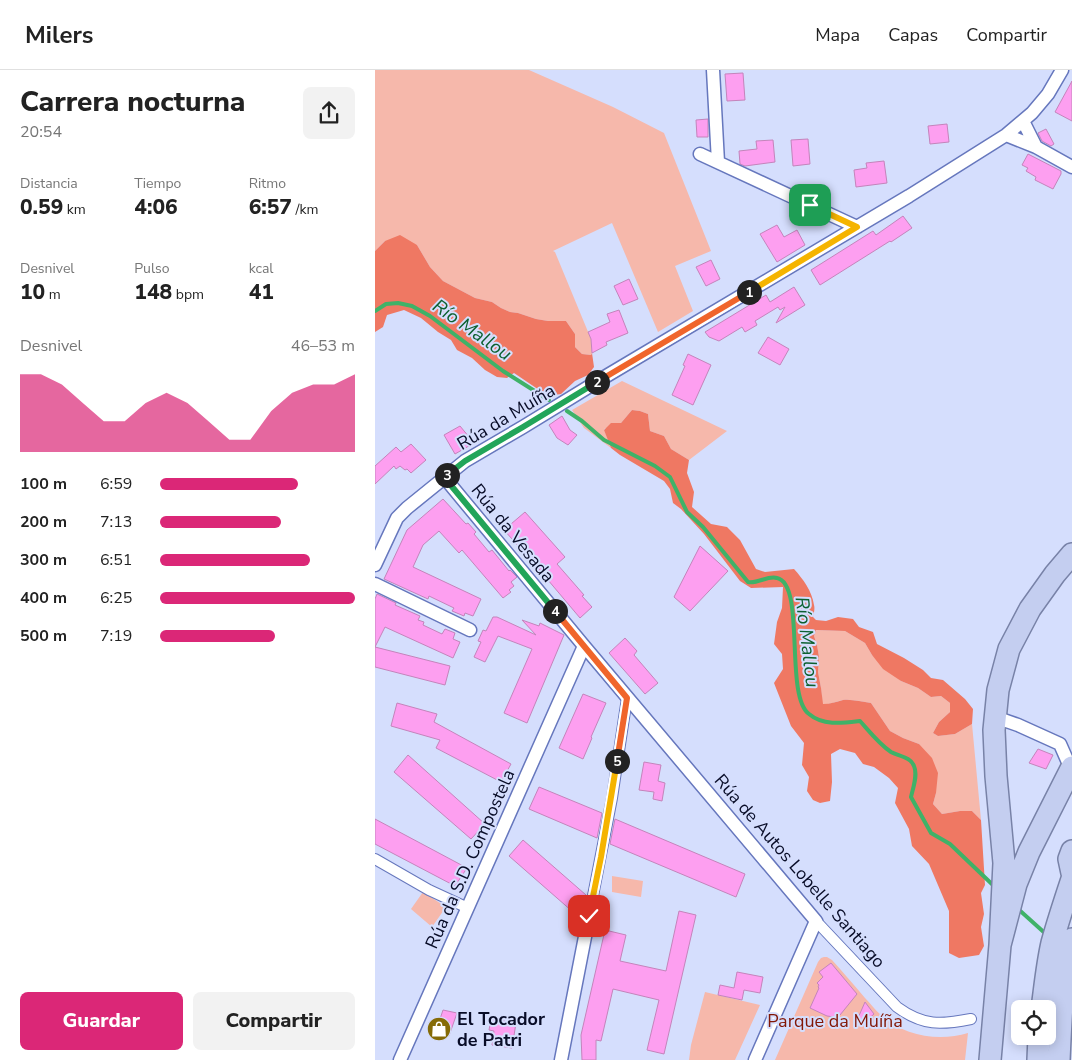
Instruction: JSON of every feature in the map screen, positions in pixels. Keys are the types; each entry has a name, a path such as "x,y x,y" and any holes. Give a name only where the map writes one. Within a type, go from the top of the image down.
{"highway":[{"path":"989,1054 1000,945 1004,863 994,730 998,690 1009,649 1030,609 1072,554"},
{"path":"1000,945 1016,884 1025,860 1072,768"},
{"path":"1072,851 1069,859 1072,873"},
{"path":"1043,1000 1052,945 1072,879"},
{"path":"1059,1060 1062,995 1072,938"},
{"path":"1039,1045 1039,1060"}],"street":[{"path":"713,70 718,162"},
{"name":"Rúa da Muíña","path":"375,563 397,518 465,461 857,227 1006,135 1032,113 1048,94 1062,70"},
{"path":"1023,121 1036,147"},
{"path":"1006,135 1036,147 1072,167"},
{"path":"700,154 857,227"},
{"name":"Rúa da Vesada","path":"444,477 627,698"},
{"path":"375,584 470,630"},
{"name":"Rúa da S.D. Compostela","path":"400,1060 583,646"},
{"path":"573,671 585,666 599,664"},
{"path":"561,1060 612,798 627,698"},
{"name":"Rúa de Autos Lobelle Santiago","path":"627,698 816,921 897,1007 917,1019 941,1024 971,1019"},
{"path":"995,717 1060,744 1072,768"},
{"path":"375,859 429,890 468,908"},
{"path":"755,1060 816,921"}],"green space":[{"path":"375,70 529,70 613,107 664,133 711,251 675,266 693,311 658,332 612,223 553,251 591,339 591,355 582,354 575,347 575,334 566,321 548,321 510,312 492,302 475,298 443,281 430,267 417,245 385,241 375,251"},
{"path":"622,381 727,431 689,460 671,449 664,436 650,431 648,414 632,410 621,423 604,429 611,448 584,428 572,410"},
{"path":"816,630 845,631 865,643 872,655 901,681 918,688 931,697 941,696 950,703 950,712 939,722 933,733 938,736 955,734 972,724 981,820 972,811 942,814 933,804 936,793 919,744 890,731 871,703 843,700 822,705 818,672 819,657 814,636"},
{"path":"612,876 643,881 641,897 612,892"},
{"path":"423,892 446,907 432,927 411,909"},
{"name":"Parque da Muíña","path":"824,957 832,960 879,1013 900,1028 934,1037 957,1036 968,1033 965,1060 775,1060 818,962"},
{"path":"705,992 760,1005 735,1060 689,1060"}],"shaded area":[{"path":"400,235 417,245 430,267 443,281 475,298 492,302 510,312 536,319 566,321 575,334 575,347 582,354 591,355 592,353 594,367 588,375 575,381 561,394 548,396 514,373 507,378 497,377 485,370 472,358 457,350 451,340 421,318 404,310 387,315 383,327 375,332 375,251 385,241"},
{"path":"632,410 648,414 650,431 664,436 671,449 689,460 687,473 694,492 692,507 711,524 727,527 740,540 756,569 765,572 794,569 809,590 813,600 813,617 816,620 826,621 838,617 853,619 859,627 873,632 877,644 904,658 923,670 931,678 943,680 965,699 973,709 972,724 955,734 938,736 933,733 939,722 950,712 950,703 941,696 931,697 883,669 865,643 845,631 816,630 814,636 819,657 818,672 823,704 843,700 871,703 890,731 919,744 932,758 938,773 933,804 942,814 972,811 981,820 985,885 981,893 984,914 981,927 984,946 979,955 959,958 949,953 949,911 929,864 912,846 909,829 895,803 898,788 889,778 874,767 863,764 855,753 840,749 831,754 832,782 830,801 820,803 813,800 807,791 809,777 802,765 804,743 791,726 774,683 783,669 782,654 774,644 777,622 782,608 783,587 751,588 740,581 704,534 673,503 670,489 664,481 611,448 604,430 611,423 621,423"}],"building":[{"path":"743,73 745,100 727,101 725,74"},
{"path":"1072,81 1072,121 1055,112"},
{"path":"708,119 708,137 697,137 696,120"},
{"path":"947,124 949,142 930,144 928,126"},
{"path":"1046,129 1054,144 1051,146 1042,141 1038,133"},
{"path":"808,139 810,164 793,166 791,140"},
{"path":"773,140 775,162 745,166 740,164 739,151 757,149 756,141"},
{"path":"1028,154 1061,171 1053,189 1035,180 1036,177 1026,171 1028,168 1022,165"},
{"path":"884,161 887,183 856,187 854,170 867,168 866,163"},
{"path":"903,216 912,228 820,285 811,270 873,231 876,235"},
{"path":"777,225 784,237 797,230 805,245 777,262 760,234"},
{"path":"711,260 720,279 706,286 696,267"},
{"path":"629,279 638,299 623,305 614,286"},
{"path":"794,287 805,305 776,323 785,307 780,310 778,307 755,321 757,325 745,332 742,327 719,341 709,337 705,332 766,295 770,302"},
{"path":"619,310 628,333 606,342 607,345 592,353 591,339 588,332 610,322 607,314"},
{"path":"768,337 789,349 780,365 758,353"},
{"path":"688,354 711,365 693,405 672,395 685,366 683,365"},
{"path":"562,416 570,430 577,435 568,445 557,438 549,425"},
{"path":"460,426 474,443 455,454 444,435"},
{"path":"411,444 426,460 411,473 400,466 396,469 394,466 375,484 375,466 396,447 401,452"},
{"path":"443,499 476,532 474,534 489,552 492,550 509,571 517,577 511,582 514,586 509,590 511,592 503,598 462,550 459,553 439,531 423,545 413,567 481,599 473,616 465,613 464,616 452,611 454,608 429,596 428,599 384,579 407,530"},
{"path":"525,512 565,557 557,564 592,607 580,618 504,530"},
{"path":"700,546 728,571 690,611 674,597"},
{"path":"377,594 396,603 395,605 420,616 418,620 424,622 423,625 442,634 445,629 455,633 453,639 460,642 453,658 385,627 375,647 375,599"},
{"path":"493,617 497,617 536,635 522,620 539,626 540,623 564,635 527,723 504,713 532,649 498,636 485,662 474,657 481,642 478,641 483,630 486,631"},
{"path":"625,638 637,651 634,655 658,683 645,694 609,653"},
{"path":"375,647 450,666 445,685 375,667"},
{"path":"583,694 606,703 583,759 559,748"},
{"path":"397,703 437,714 434,722 511,764 501,782 436,748 440,740 391,726"},
{"path":"1038,749 1053,755 1046,769 1029,763"},
{"path":"408,755 485,824 471,839 394,772"},
{"path":"644,762 661,765 658,781 665,783 662,801 653,799 654,792 639,790"},
{"path":"539,787 602,813 597,838 529,809"},
{"path":"375,819 467,868 455,886 375,844"},
{"path":"615,819 745,874 736,897 610,844"},
{"path":"523,840 586,895 573,912 509,856"},
{"path":"679,911 696,915 664,1054 647,1050 659,1000 613,989 601,1041 596,1040 596,1060 582,1060 581,1035 605,930 626,935 620,961 666,971"},
{"path":"831,963 857,994 840,1015 834,1017 827,1016 810,1008 819,988 817,983 823,977 819,972"},
{"path":"737,972 763,977 760,993 744,990 742,1000 718,995 720,985 734,988"},
{"path":"865,1002 874,1014 866,1021 858,1018"},
{"path":"443,1010 457,1013 449,1036 435,1034"},
{"path":"491,1019 516,1023 512,1048 492,1045 494,1031 489,1030"}],"waterway":[{"name":"Río Mallou","path":"375,311 386,304 398,303 412,306 430,316 503,371 549,400"},
{"name":"Río Mallou","path":"567,411 604,440 655,466 670,477 687,512 703,527 748,582 774,577 786,585 791,599 798,686 802,703 809,714 827,722 860,721 887,749 910,761 914,766 915,773 911,797 931,833 950,844 995,887"},
{"name":"Río Mallou","path":"1017,908 1047,935"}],"place":[{"name":"El Tocador de Patri","path":"439,1029"}],"route":[{"path":"589,916 612,798 627,698 444,477 465,461 857,227 810,205"}]}
